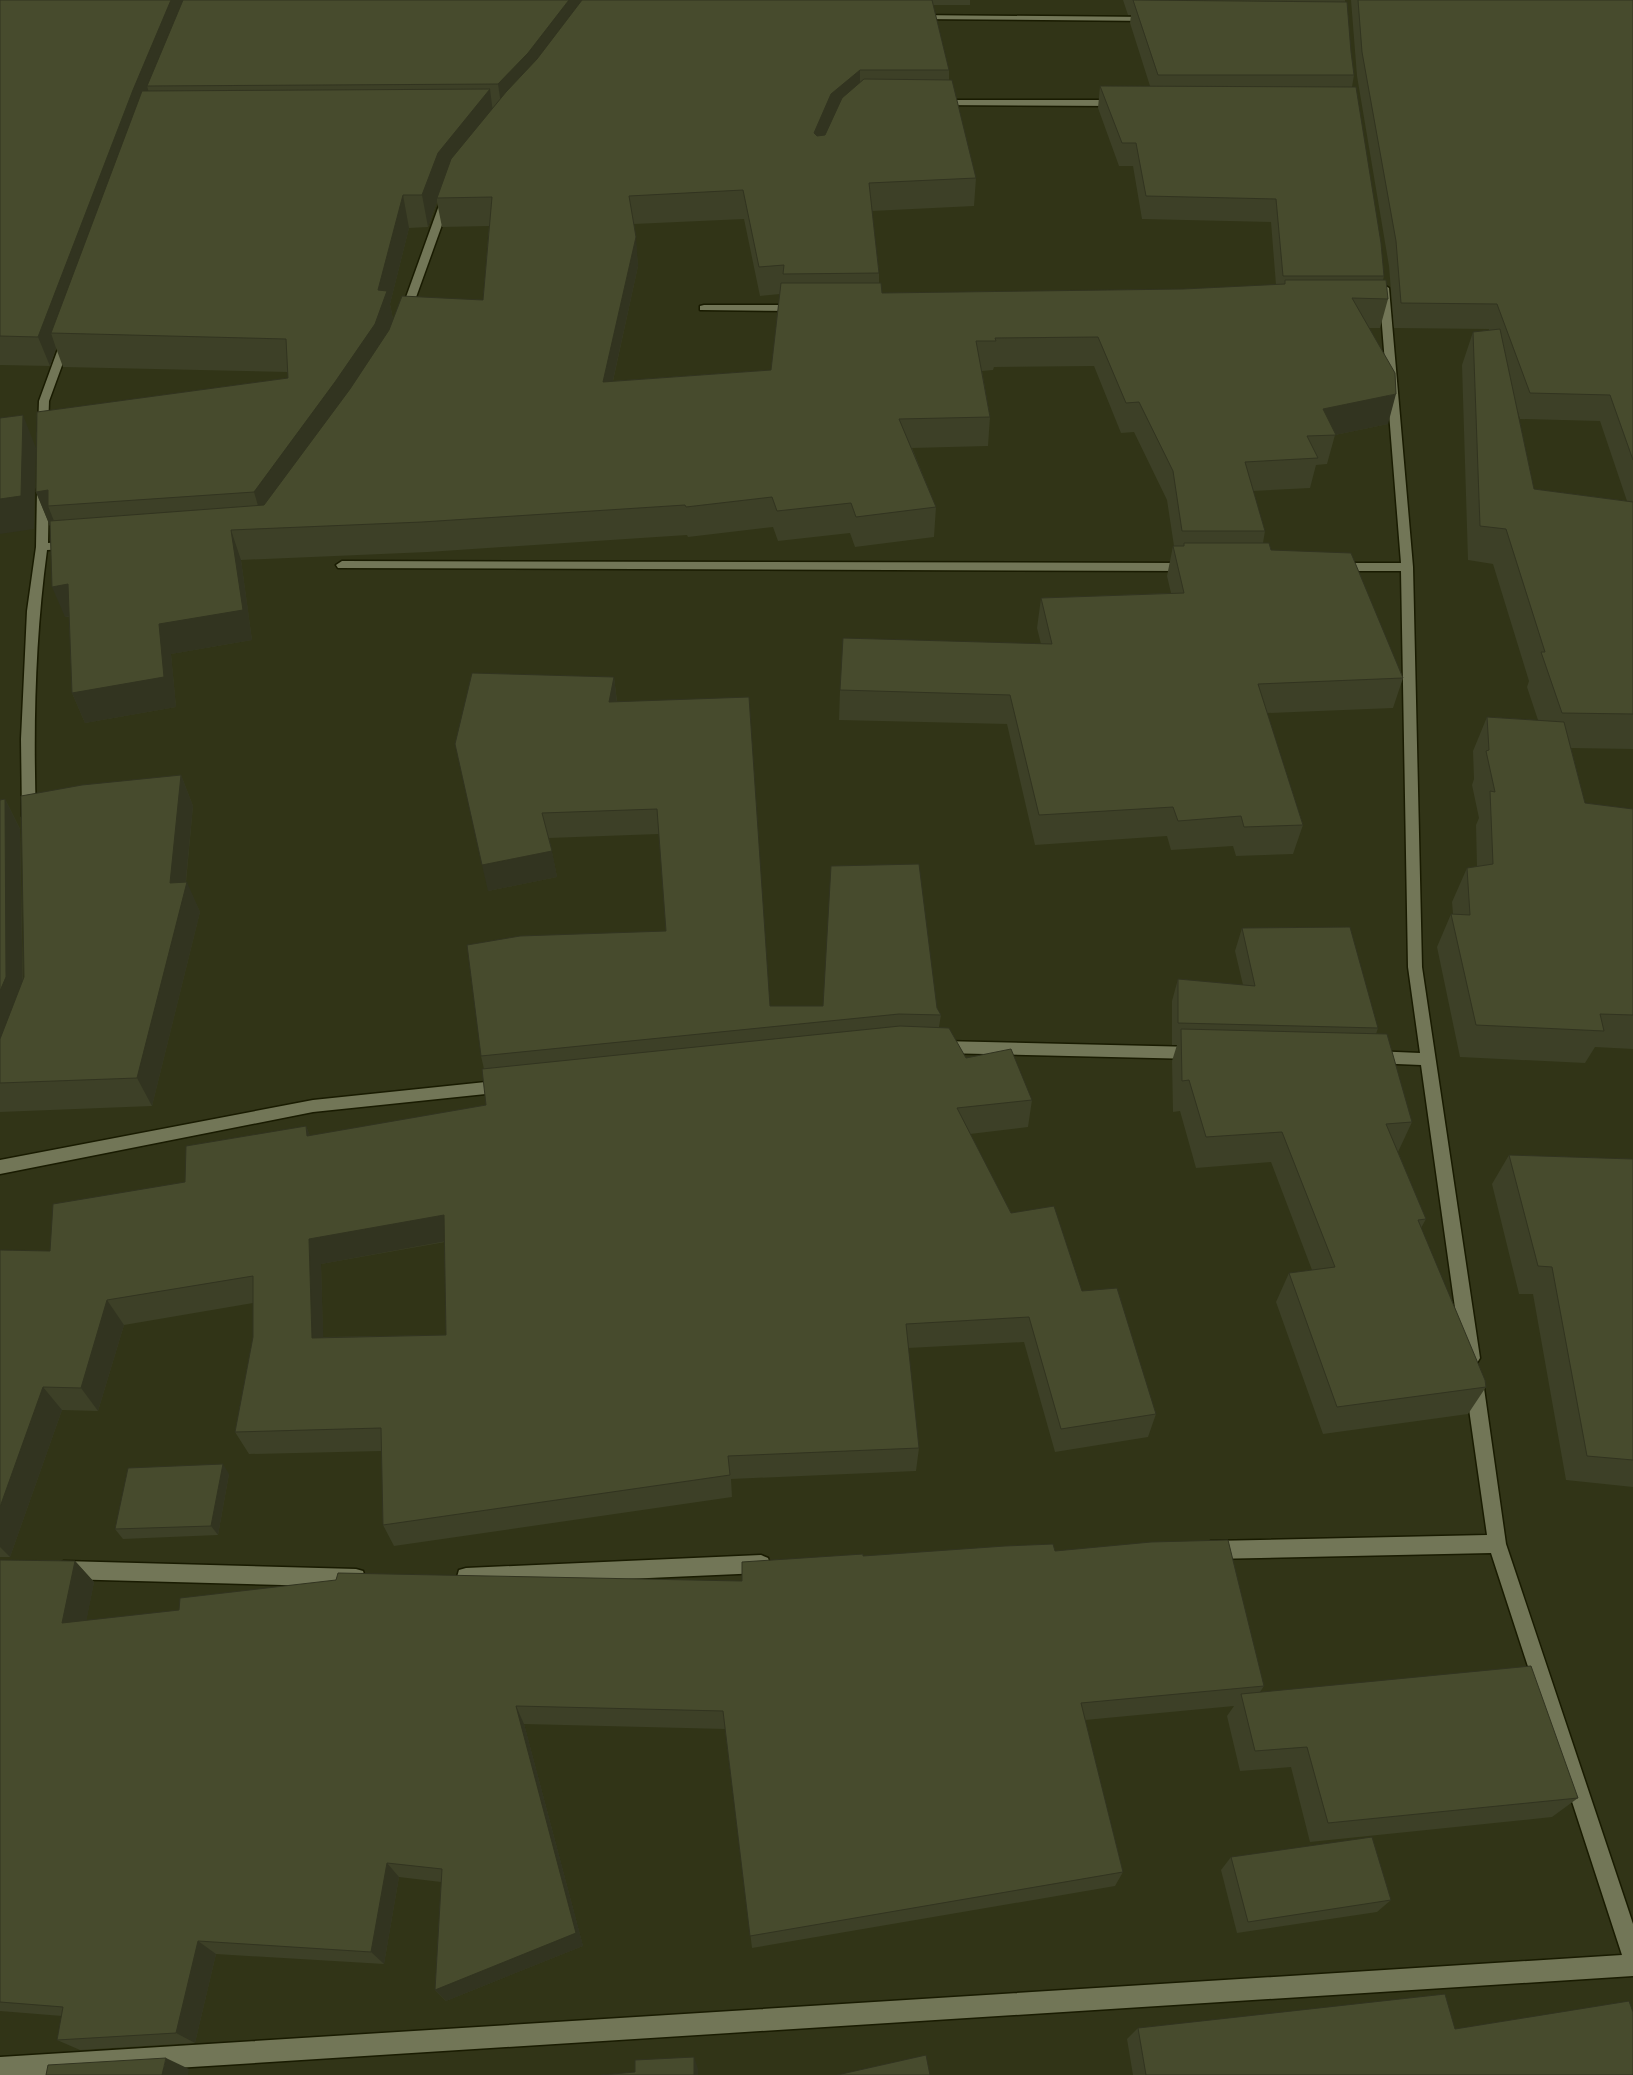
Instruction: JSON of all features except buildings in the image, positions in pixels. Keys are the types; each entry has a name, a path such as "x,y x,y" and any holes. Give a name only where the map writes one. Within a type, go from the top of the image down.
{"street":[{"path":"909,17 1158,19"},
{"path":"930,102 1128,103"},
{"path":"403,320 450,186"},
{"path":"1383,276 1380,304 1407,567 1415,967 1497,1544 1633,1956"},
{"path":"704,308 812,308"},
{"path":"43,440 44,400 70,328"},
{"path":"29,833 28,710 33,611 42,547 43,479"},
{"path":"42,547 82,544"},
{"path":"342,565 1198,567"},
{"path":"1328,567 1407,567"},
{"path":"928,1047 1213,1054"},
{"path":"1360,1057 1429,1059"},
{"path":"0,1167 313,1106 521,1085"},
{"path":"1192,1551 1497,1544"},
{"path":"452,1577 778,1564"},
{"path":"49,1570 373,1579"},
{"path":"0,2068 1633,1966"}]}
